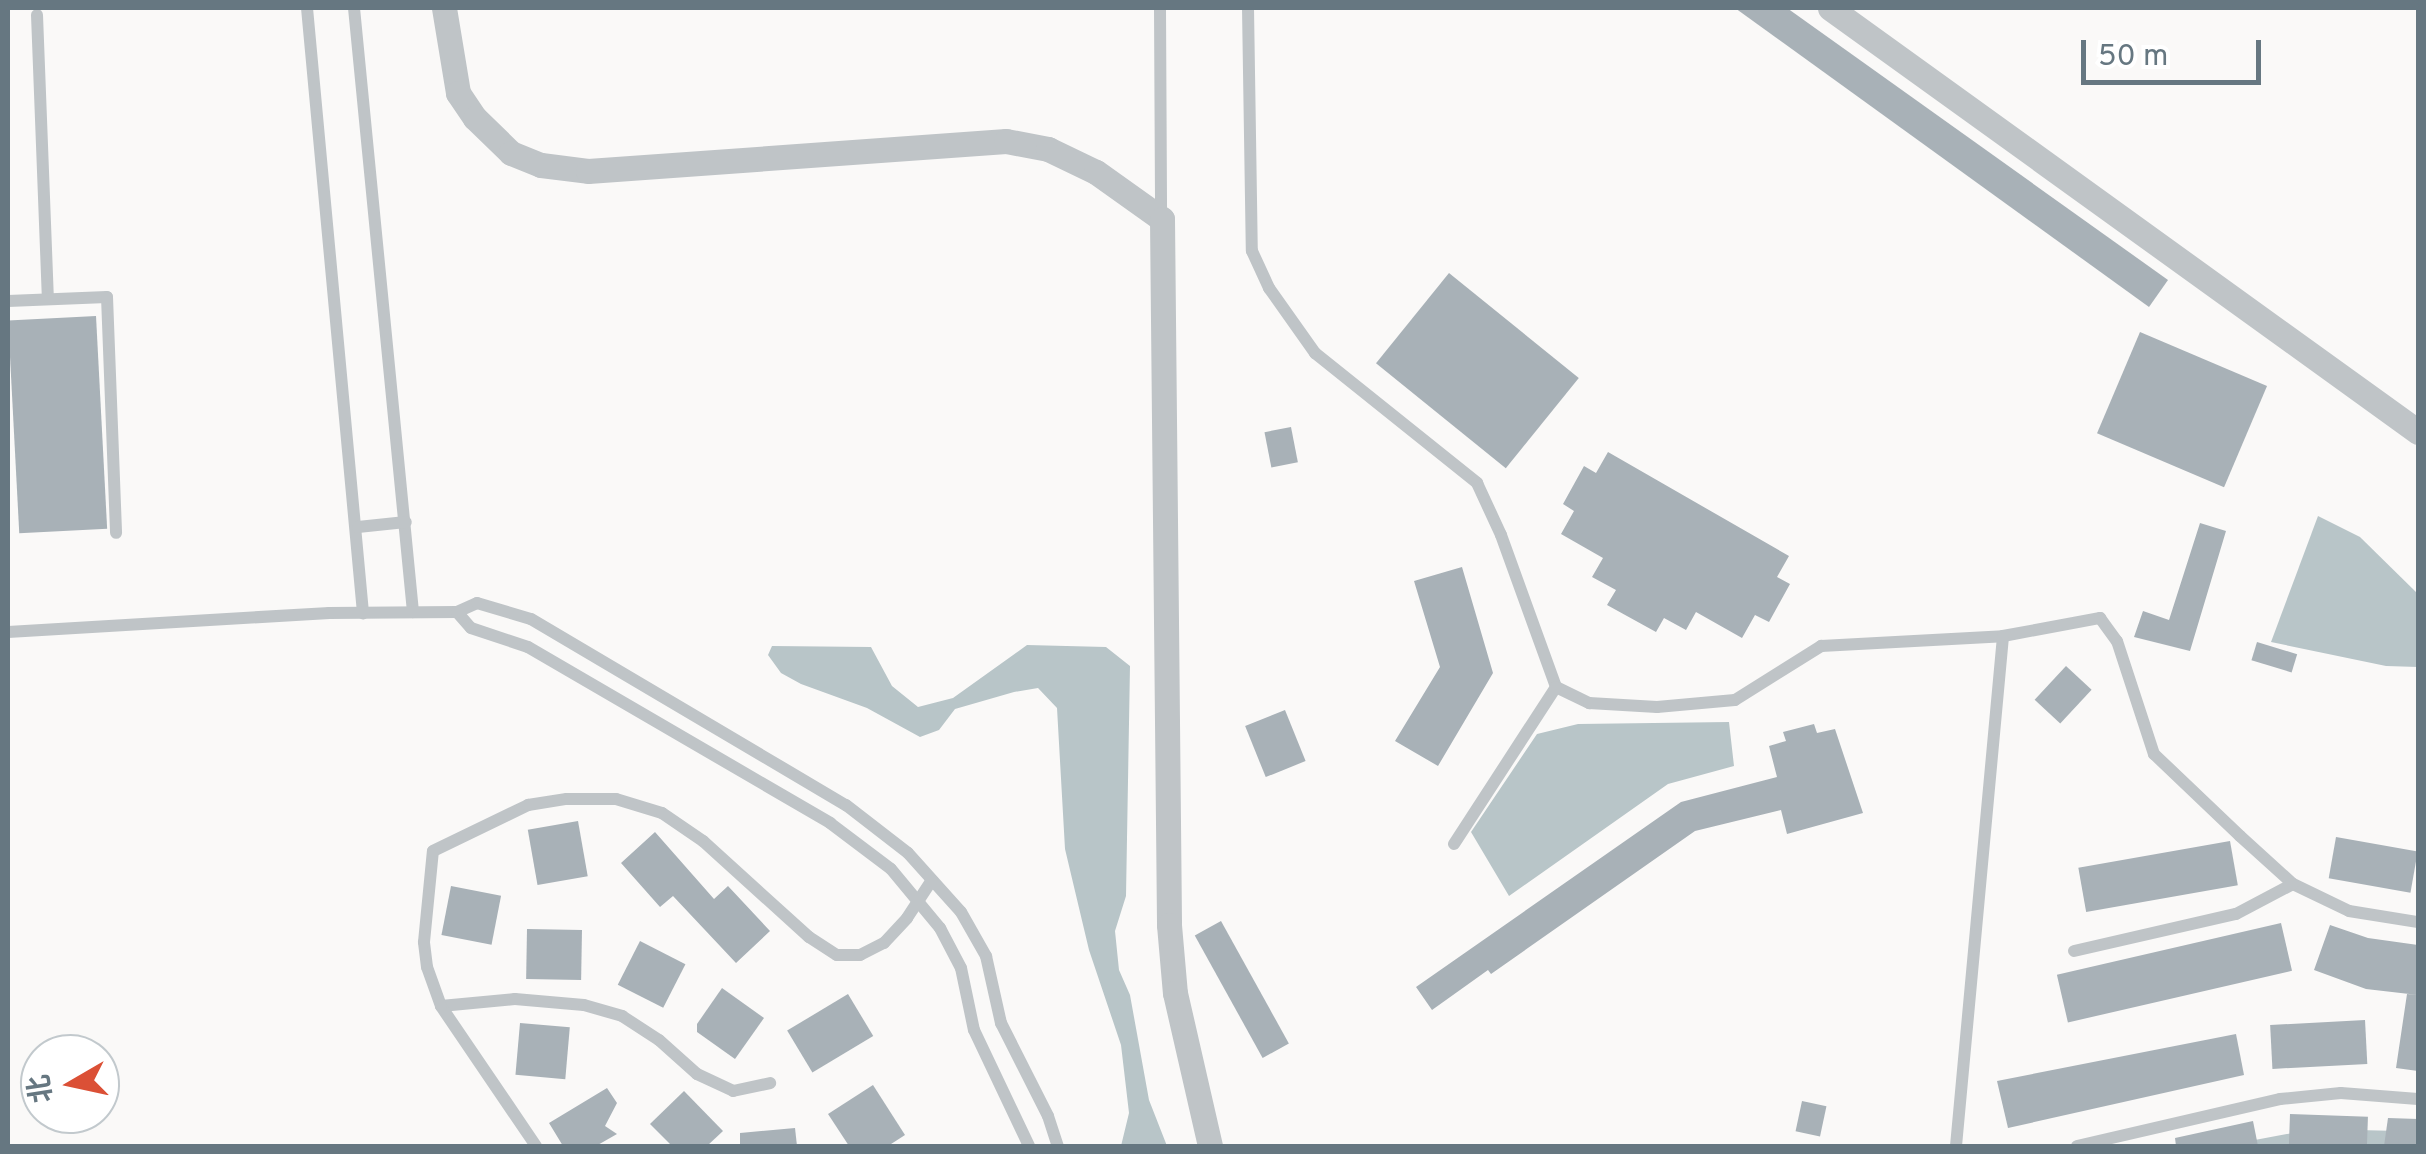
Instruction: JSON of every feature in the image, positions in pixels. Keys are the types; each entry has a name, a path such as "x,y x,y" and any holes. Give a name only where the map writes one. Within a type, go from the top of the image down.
{"street":[{"path":"444,8 458,93 474,118 511,153 541,165 588,172 1006,141 1048,149 1096,172 1162,218 1168,926 1175,992 1210,1146"},
{"path":"1830,8 2418,432"}],"lane":[{"path":"307,8 364,613"},
{"path":"354,8 413,612"},
{"path":"1160,8 1162,218"},
{"path":"1248,8 1252,251 1269,288 1315,353 1477,483 1501,535 1556,688 1589,703 1656,707 1735,700 1821,646 2003,636 2100,618 2117,642 2154,754 2293,884 2349,911 2418,922"},
{"path":"37,15 48,300"},
{"path":"8,301 107,296 116,533"},
{"path":"358,527 406,522"},
{"path":"8,632 364,613 457,612 476,603 531,619 846,805 884,832 961,912 986,956 1002,1023 1048,1116 1058,1146"},
{"path":"457,612 471,628 528,647 864,844 940,928 960,968 974,1030 1029,1146"},
{"path":"1956,1146 2003,636"},
{"path":"1454,844 1556,688"},
{"path":"536,1146 441,1006 427,967 424,942 433,851 528,805 616,799 662,813 703,841 809,937 837,956 860,956 884,943 932,880"},
{"path":"2074,952 2236,914 2293,884"},
{"path":"441,1006 516,999 584,1006 622,1016 659,1040 697,1074 733,1090 770,1083"},
{"path":"2077,1146 2280,1099 2341,1093 2418,1099"}],"shaded area":[{"path":"2318,516 2360,537 2418,594 2418,667 2386,666 2271,642"},
{"path":"1027,645 1106,647 1130,666 1126,896 1115,931 1119,970 1130,995 1149,1100 1167,1146 1121,1146 1129,1113 1121,1045 1089,950 1065,849 1057,708 1038,688 1014,692 955,709 939,730 920,737 867,708 801,684 781,673 768,655 772,646 871,647 892,686 918,707 953,698"},
{"path":"1729,722 1734,766 1668,784 1509,896 1471,832 1537,734 1578,724"},
{"path":"2314,1129 2400,1131 2418,1134 2418,1146 2223,1146"}],"building":[{"path":"1735,8 1787,8 2168,280 2149,307"},
{"path":"1449,273 1579,378 1506,468 1376,363"},
{"path":"96,316 107,529 19,533 8,321"},
{"path":"2140,332 2267,386 2224,487 2097,433"},
{"path":"1291,427 1298,462 1271,467 1264,432"},
{"path":"1608,452 1789,556 1777,577 1790,584 1769,622 1755,615 1742,638 1696,612 1686,630 1664,618 1656,632 1607,605 1616,590 1592,577 1603,558 1561,534 1574,511 1563,504 1584,466 1596,473"},
{"path":"2200,523 2226,531 2190,651 2134,637 2143,611 2169,620"},
{"path":"1462,567 1493,673 1438,766 1395,741 1440,667 1414,581"},
{"path":"2257,642 2297,654 2292,672 2251,660"},
{"path":"2066,666 2092,690 2060,724 2035,700"},
{"path":"1285,710 1306,761 1266,777 1245,726"},
{"path":"1814,724 1817,733 1835,729 1863,813 1787,834 1781,810 1695,831 1491,974 1488,970 1432,1010 1416,987 1681,802 1777,777 1769,746 1786,741 1783,732"},
{"path":"578,821 588,876 537,885 528,830"},
{"path":"655,832 714,899 728,886 770,931 736,963 673,896 660,907 621,863"},
{"path":"2336,837 2418,851 2410,893 2329,878"},
{"path":"2230,841 2238,885 2086,912 2078,868"},
{"path":"451,886 501,896 492,945 441,935"},
{"path":"1221,921 1289,1043 1263,1058 1195,936"},
{"path":"2281,923 2292,971 2068,1022 2057,975"},
{"path":"2330,925 2368,938 2418,945 2418,995 2366,989 2314,970"},
{"path":"527,929 582,930 581,980 526,979"},
{"path":"640,941 685,964 663,1008 618,985"},
{"path":"722,988 764,1018 735,1059 697,1032 697,1024"},
{"path":"848,994 873,1036 812,1073 787,1031"},
{"path":"2407,994 2418,995 2418,1071 2396,1068"},
{"path":"2365,1020 2367,1064 2272,1069 2270,1025"},
{"path":"520,1023 570,1027 565,1079 515,1075"},
{"path":"2236,1034 2244,1075 2008,1128 1997,1081"},
{"path":"873,1085 905,1135 888,1146 849,1146 828,1114"},
{"path":"607,1088 617,1103 605,1126 617,1134 596,1146 563,1146 549,1123"},
{"path":"684,1091 723,1131 707,1146 672,1146 650,1124"},
{"path":"1802,1101 1826,1106 1820,1137 1796,1131"},
{"path":"2290,1114 2368,1117 2367,1146 2289,1146"},
{"path":"2388,1118 2418,1119 2418,1146 2384,1146"},
{"path":"2253,1121 2258,1146 2176,1146 2175,1138"},
{"path":"795,1128 797,1146 740,1146 740,1133"}]}
